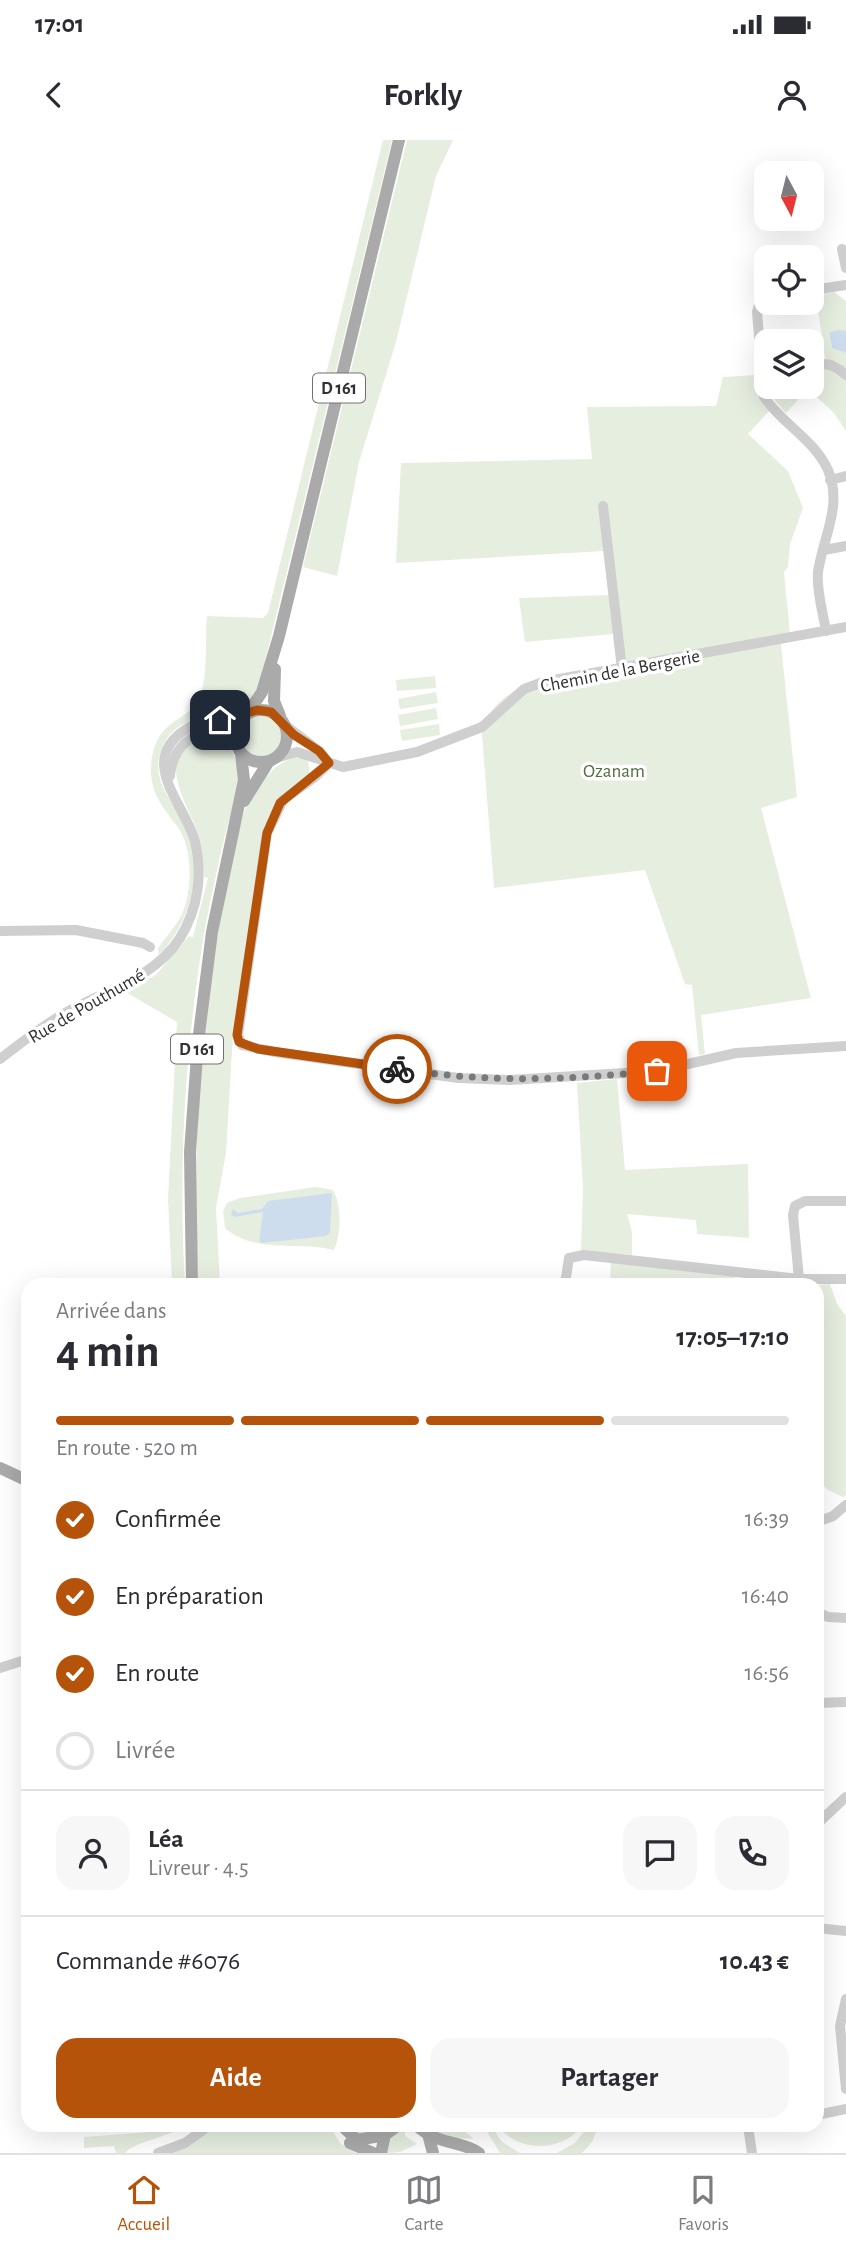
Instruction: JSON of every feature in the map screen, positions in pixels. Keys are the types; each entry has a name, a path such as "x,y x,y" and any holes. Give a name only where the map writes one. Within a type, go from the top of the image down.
{"main road":[{"name":"D 161","path":"246,714 262,692 279,636 399,140"},
{"name":"D 161","path":"279,636 273,692 283,722"},
{"path":"266,710 283,722 286,745 273,760 252,761 238,749 236,727 246,714 266,710"},
{"name":"D 161","path":"192,1278 190,1152 198,1042 212,932 244,775 238,749"},
{"name":"D 161","path":"236,817 254,780 273,760"},
{"path":"0,1468 21,1478"},
{"path":"340,2132 349,2143 373,2153"},
{"path":"349,2132 357,2140 384,2132"},
{"path":"381,2153 387,2132"},
{"path":"425,2132 444,2143 466,2146 479,2153"},
{"path":"428,2134 433,2153"},
{"path":"444,2153 453,2150 468,2153"}],"street":[{"path":"842,249 846,268"},
{"path":"824,288 846,285"},
{"path":"824,362 837,366 846,375"},
{"path":"767,399 806,437 828,470 835,509 818,573 826,631"},
{"path":"830,480 846,476"},
{"path":"603,506 622,669"},
{"path":"824,550 846,546"},
{"name":"Chemin de la Bergerie","path":"273,760 297,752 343,767 429,748 482,727 524,689 543,682 846,627"},
{"name":"Rue de Pouthumé","path":"0,1059 55,1019 143,973 165,956 180,938 197,894 199,867 194,837 165,781 168,749 180,734 199,723 246,714"},
{"path":"283,722 319,751 329,763 280,803 267,833 237,1035 242,1045 458,1078 510,1080 657,1071 736,1053 846,1046"},
{"path":"172,794 171,765 187,741 212,732 225,735 238,749"},
{"path":"0,931 76,930 143,943 150,947"},
{"path":"799,1278 793,1215 795,1206 805,1201 846,1200"},
{"path":"565,1278 566,1263 570,1257 581,1255 758,1278"},
{"path":"824,1279 846,1279"},
{"path":"824,1519 846,1505"},
{"path":"824,1615 846,1618"},
{"path":"0,1668 21,1661"},
{"path":"824,1703 846,1702"},
{"path":"824,1817 846,1797"},
{"path":"824,1929 846,1931"},
{"path":"846,1999 840,2026 846,2090"},
{"path":"824,2114 846,2109"},
{"path":"158,2153 185,2143 200,2132"},
{"path":"748,2132 752,2153"}],"green space":[{"path":"383,140 392,140 258,690 235,710 181,725 162,748 158,770 160,779 191,843 194,877 192,894 180,927 159,955 158,949 180,919 186,904 190,869 182,835 155,792 151,777 154,751 165,729 189,711 200,696 205,668 207,616 263,618 268,613"},
{"path":"407,140 453,140 436,176 396,342 359,462 337,576 303,567"},
{"path":"834,292 846,301 846,331 829,333 832,348 846,353 846,370 838,362 825,359 824,329 821,329 819,315 824,315 824,294"},
{"path":"824,367 834,370 846,380 846,431 834,413 819,399 824,399"},
{"name":"Ozanam","path":"754,375 754,399 762,399 770,410 748,434 788,471 803,508 790,544 788,567 784,572 790,634 781,645 797,797 761,808 811,998 701,1015 705,1054 699,1055 692,985 685,984 645,870 494,888 482,734 489,715 502,700 518,689 557,676 618,666 614,634 525,642 519,598 610,595 604,551 396,563 401,463 592,459 587,407 716,406 723,377"},
{"path":"774,399 799,399 786,413"},
{"path":"435,676 436,688 397,691 396,680"},
{"path":"436,692 438,703 400,709 398,699"},
{"path":"436,708 438,719 400,726 398,715"},
{"path":"261,715 276,721 282,736 276,751 261,757 246,751 240,736 246,721"},
{"path":"439,724 440,735 402,741 400,730"},
{"path":"207,737 223,742 234,755 239,775 217,868 199,968 185,1104 182,1194 185,1278 172,1278 168,1199 177,1022 124,991 156,975 189,936 193,937 208,878 204,877 200,839 177,779 176,766 180,754 190,744"},
{"path":"299,757 308,761 310,774 281,797 264,828 233,1034 226,1153 216,1208 220,1278 198,1278 196,1182 200,1080 204,1029 219,927 238,831 247,805 275,768"},
{"path":"617,1079 625,1170 748,1164 749,1238 697,1234 696,1220 627,1214 632,1232 632,1255 581,1251 583,1189 577,1083"},
{"path":"315,1187 333,1190 336,1196 339,1220 334,1250 264,1244 237,1236 225,1228 223,1211 227,1203 240,1198"},
{"path":"611,1256 735,1272 734,1278 610,1278"},
{"path":"824,1284 830,1284 837,1304 846,1316 846,1495 843,1497 824,1486"},
{"path":"172,2132 125,2153 116,2153 114,2146 84,2148 84,2137"},
{"path":"205,2132 333,2132 341,2144 356,2153 166,2153 187,2145"},
{"path":"405,2132 405,2136 417,2144 400,2152 387,2153 391,2137"},
{"path":"438,2132 466,2132 474,2139 443,2137"},
{"path":"487,2132 495,2132 501,2141 520,2153 500,2153"},
{"path":"504,2132 576,2132 564,2141 540,2146 527,2145"},
{"path":"584,2132 596,2132 592,2142 582,2153 557,2153 575,2143"}],"water":[{"path":"846,331 846,353 832,348 829,333"},
{"path":"332,1193 330,1233 326,1236 262,1243 259,1241 263,1212 235,1217 231,1215 233,1209 238,1213 262,1209 268,1201"}],"way so far":[{"path":"397,1069 458,1078 510,1080 586,1078 657,1071"}],"route":[{"path":"220,720 234,719 257,710 271,712 279,716 294,735 327,758 329,763 310,782 292,792 280,803 267,833 237,1035 239,1042 258,1049 397,1069"}]}
